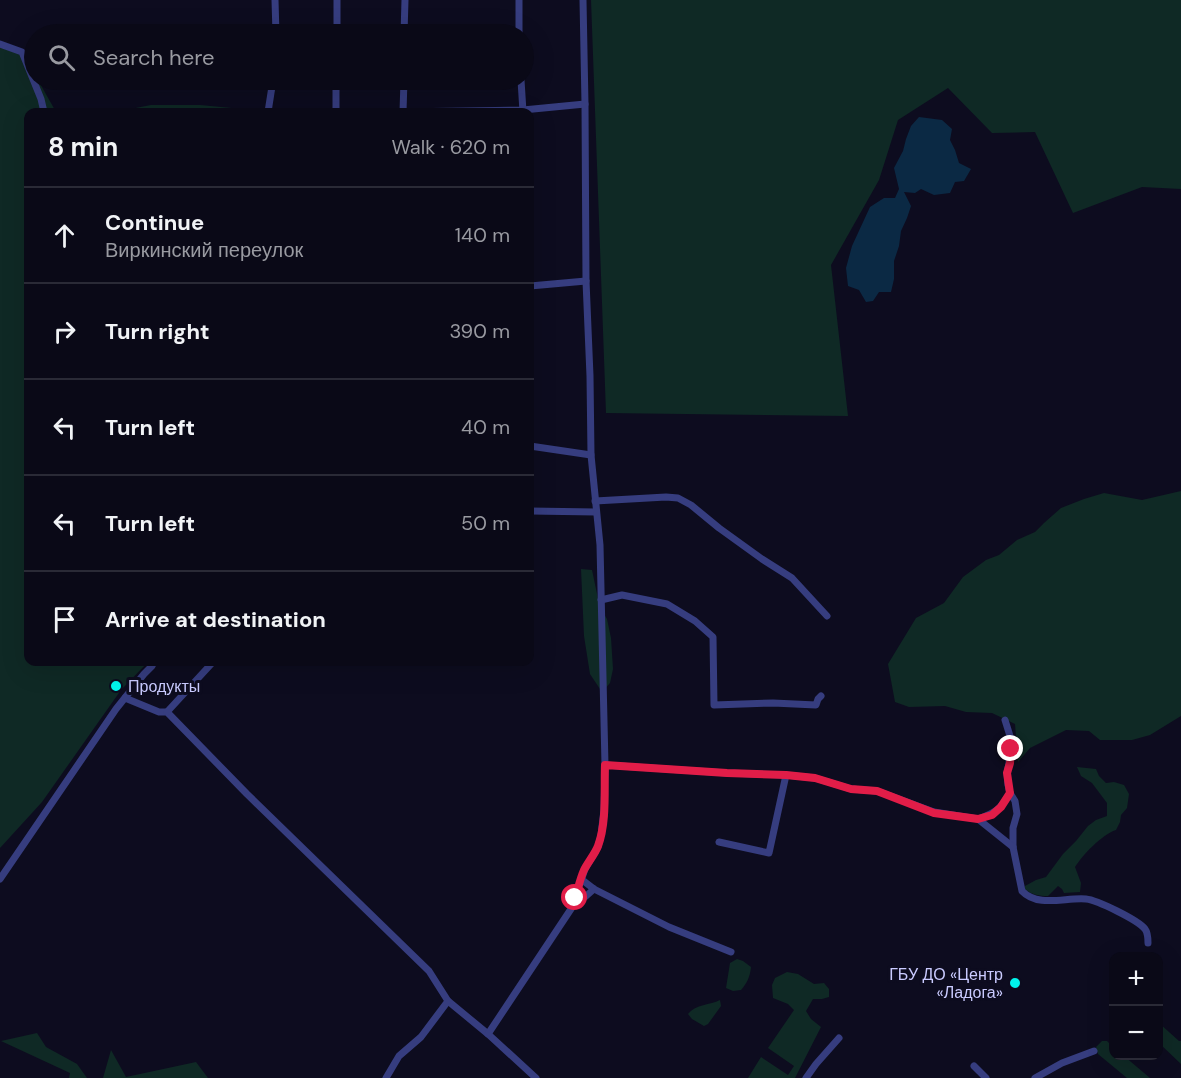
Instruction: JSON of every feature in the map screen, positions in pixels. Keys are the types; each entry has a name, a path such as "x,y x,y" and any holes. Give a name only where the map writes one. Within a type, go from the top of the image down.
{"street":[{"path":"275,0 276,24"},
{"path":"337,0 337,24"},
{"path":"404,24 405,0"},
{"path":"519,0 519,24"},
{"path":"488,1034 571,909 580,879 598,847 604,810 600,545 591,455 586,281 583,0"},
{"path":"0,44 22,52 24,57"},
{"path":"37,90 43,108"},
{"path":"269,108 271,90"},
{"path":"336,90 336,108"},
{"path":"402,108 403,90"},
{"path":"522,90 523,108"},
{"path":"534,110 585,104"},
{"path":"534,286 586,281"},
{"path":"534,447 591,455"},
{"path":"596,501 678,498 792,578 827,616"},
{"path":"534,511 596,512"},
{"path":"601,600 622,595 667,604 695,621 713,637 714,705 816,705 822,696"},
{"path":"0,879 109,718 152,666"},
{"path":"167,712 209,666"},
{"path":"125,698 159,712 167,712 247,795 429,971 448,1001 536,1078"},
{"path":"1005,720 1011,736 1010,763 1007,773 1010,793 1015,801 1017,814 1013,828 1013,848 1022,891 1032,899 1042,901 1073,898 1098,901 1143,926 1148,936 1148,943"},
{"path":"605,765 815,778 851,789 877,791 934,813 978,819 992,815 1001,807 1010,793"},
{"path":"719,842 769,853 786,775"},
{"path":"978,819 1013,848"},
{"path":"580,879 594,889 669,927 731,952"},
{"path":"575,898 585,897 594,889"},
{"path":"386,1078 399,1056 421,1037 448,1001"},
{"path":"806,1078 839,1038"},
{"path":"1035,1078 1062,1063 1094,1051"},
{"path":"974,1066 986,1078"}],"green space":[{"path":"591,0 1181,0 1181,189 1142,187 1073,213 1035,132 992,133 948,88 898,120 879,180 831,265 848,416 606,413"},
{"path":"0,43 24,53 24,90 44,90 54,108 24,108 24,666 144,666 121,690 42,802 0,848"},
{"path":"151,105 200,105 232,108 136,108"},
{"path":"1181,491 1181,716 1150,735 1132,740 1100,740 1089,731 1066,730 1030,748 1018,762 1015,724 992,713 966,712 945,706 909,707 895,702 888,664 916,618 944,603 963,577 986,560 999,555 1017,540 1035,532 1061,508 1084,499 1104,493 1142,500"},
{"path":"581,569 592,570 600,608 607,619 611,638 613,669 610,683 602,692 590,674 584,636"},
{"path":"1077,767 1096,769 1106,783 1114,782 1124,785 1129,794 1127,808 1121,815 1116,830 1099,841 1075,867 1081,883 1080,892 1064,893 1058,886 1048,896 1033,894 1025,889 1025,886 1046,877 1088,826 1107,816 1107,803 1092,783 1081,776"},
{"path":"737,959 751,967 747,982 741,990 733,991 726,988 730,963"},
{"path":"787,972 798,974 814,984 824,983 829,989 829,997 813,999 806,1011 811,1019 821,1027 795,1078 748,1078 761,1057 788,1075 794,1066 768,1048 794,1010 788,1004 773,998 772,985 775,978"},
{"path":"720,1000 721,1006 704,1026 688,1014 699,1006"},
{"path":"1163,1027 1181,1041 1181,1064 1163,1047"},
{"path":"37,1033 46,1047 77,1064 87,1078 69,1078 70,1073 1,1041"},
{"path":"1102,1041 1107,1041 1109,1060 1129,1060 1150,1078 1127,1078 1098,1054 1096,1047"},
{"path":"111,1050 126,1077 196,1062 208,1078 103,1078"}],"water":[{"path":"919,117 942,120 952,129 950,140 959,163 971,169 964,181 955,182 950,193 934,195 921,189 915,193 904,192 911,206 901,231 894,261 891,292 879,292 873,301 866,302 859,290 848,286 846,268 852,246 870,207 884,198 895,198 899,189 894,168 903,151 911,126"}],"place":[{"name":"Продукты","path":"116,686"},
{"name":"ГБУ ДО «Центр «Ладога»","path":"1015,983"}],"route":[{"path":"575,898 580,879 598,847 601,835 605,765 815,778 851,789 877,791 934,813 978,819 992,815 1001,807 1010,793 1007,773 1011,749"}]}
